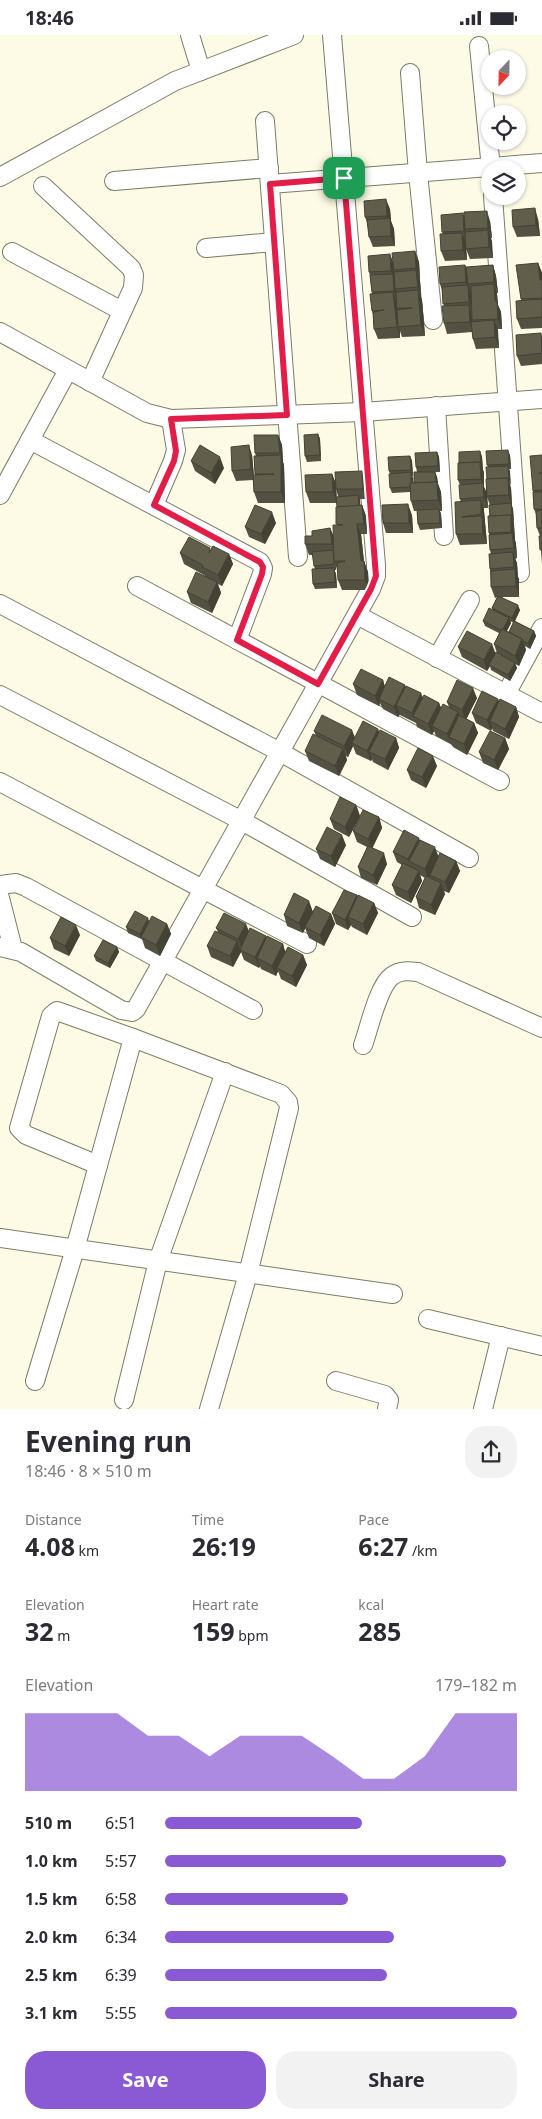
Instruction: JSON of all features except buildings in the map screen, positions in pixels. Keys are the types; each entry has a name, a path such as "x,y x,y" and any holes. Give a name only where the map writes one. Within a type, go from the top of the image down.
{"street":[{"path":"190,35 201,71"},
{"path":"0,177 175,81 294,35"},
{"path":"0,898 6,948 127,1012 132,1012 136,1009 371,589 376,576 376,565 332,35"},
{"path":"479,46 490,160"},
{"path":"410,73 433,320"},
{"path":"265,121 298,557"},
{"path":"526,165 542,163"},
{"path":"114,181 270,176 344,178 481,169"},
{"path":"44,186 131,268 134,275 134,282 90,382"},
{"path":"494,205 520,573"},
{"path":"206,248 274,242"},
{"path":"12,252 122,311"},
{"path":"0,332 147,413 171,419 364,411 542,399"},
{"path":"0,495 68,370"},
{"path":"436,407 444,536"},
{"path":"154,505 174,461 176,451 171,419"},
{"path":"30,440 260,562 263,567 262,574 237,640"},
{"path":"138,586 500,781"},
{"path":"437,658 470,600"},
{"path":"0,604 280,752 469,858"},
{"path":"357,615 542,713"},
{"path":"506,694 542,628"},
{"path":"0,695 242,821 412,917"},
{"path":"0,782 307,945"},
{"path":"0,885 16,883 26,887 253,1010"},
{"path":"363,1045 383,989 391,977 403,971 418,972 542,1028"},
{"path":"98,1165 26,1135 19,1128 54,1013 61,1011 225,1072 281,1094 288,1102 248,1273 209,1409"},
{"path":"35,1381 75,1249 133,1038"},
{"path":"124,1400 158,1261 225,1072"},
{"path":"0,1238 393,1294"},
{"path":"428,1319 542,1346"},
{"path":"483,1409 501,1337"},
{"path":"336,1381 385,1395 389,1400 387,1409"}],"route":[{"path":"344,178 376,576 371,589 318,684 237,640 262,574 263,567 260,562 256,558 154,505 174,461 176,451 171,419 287,415 270,184 344,178"}]}
